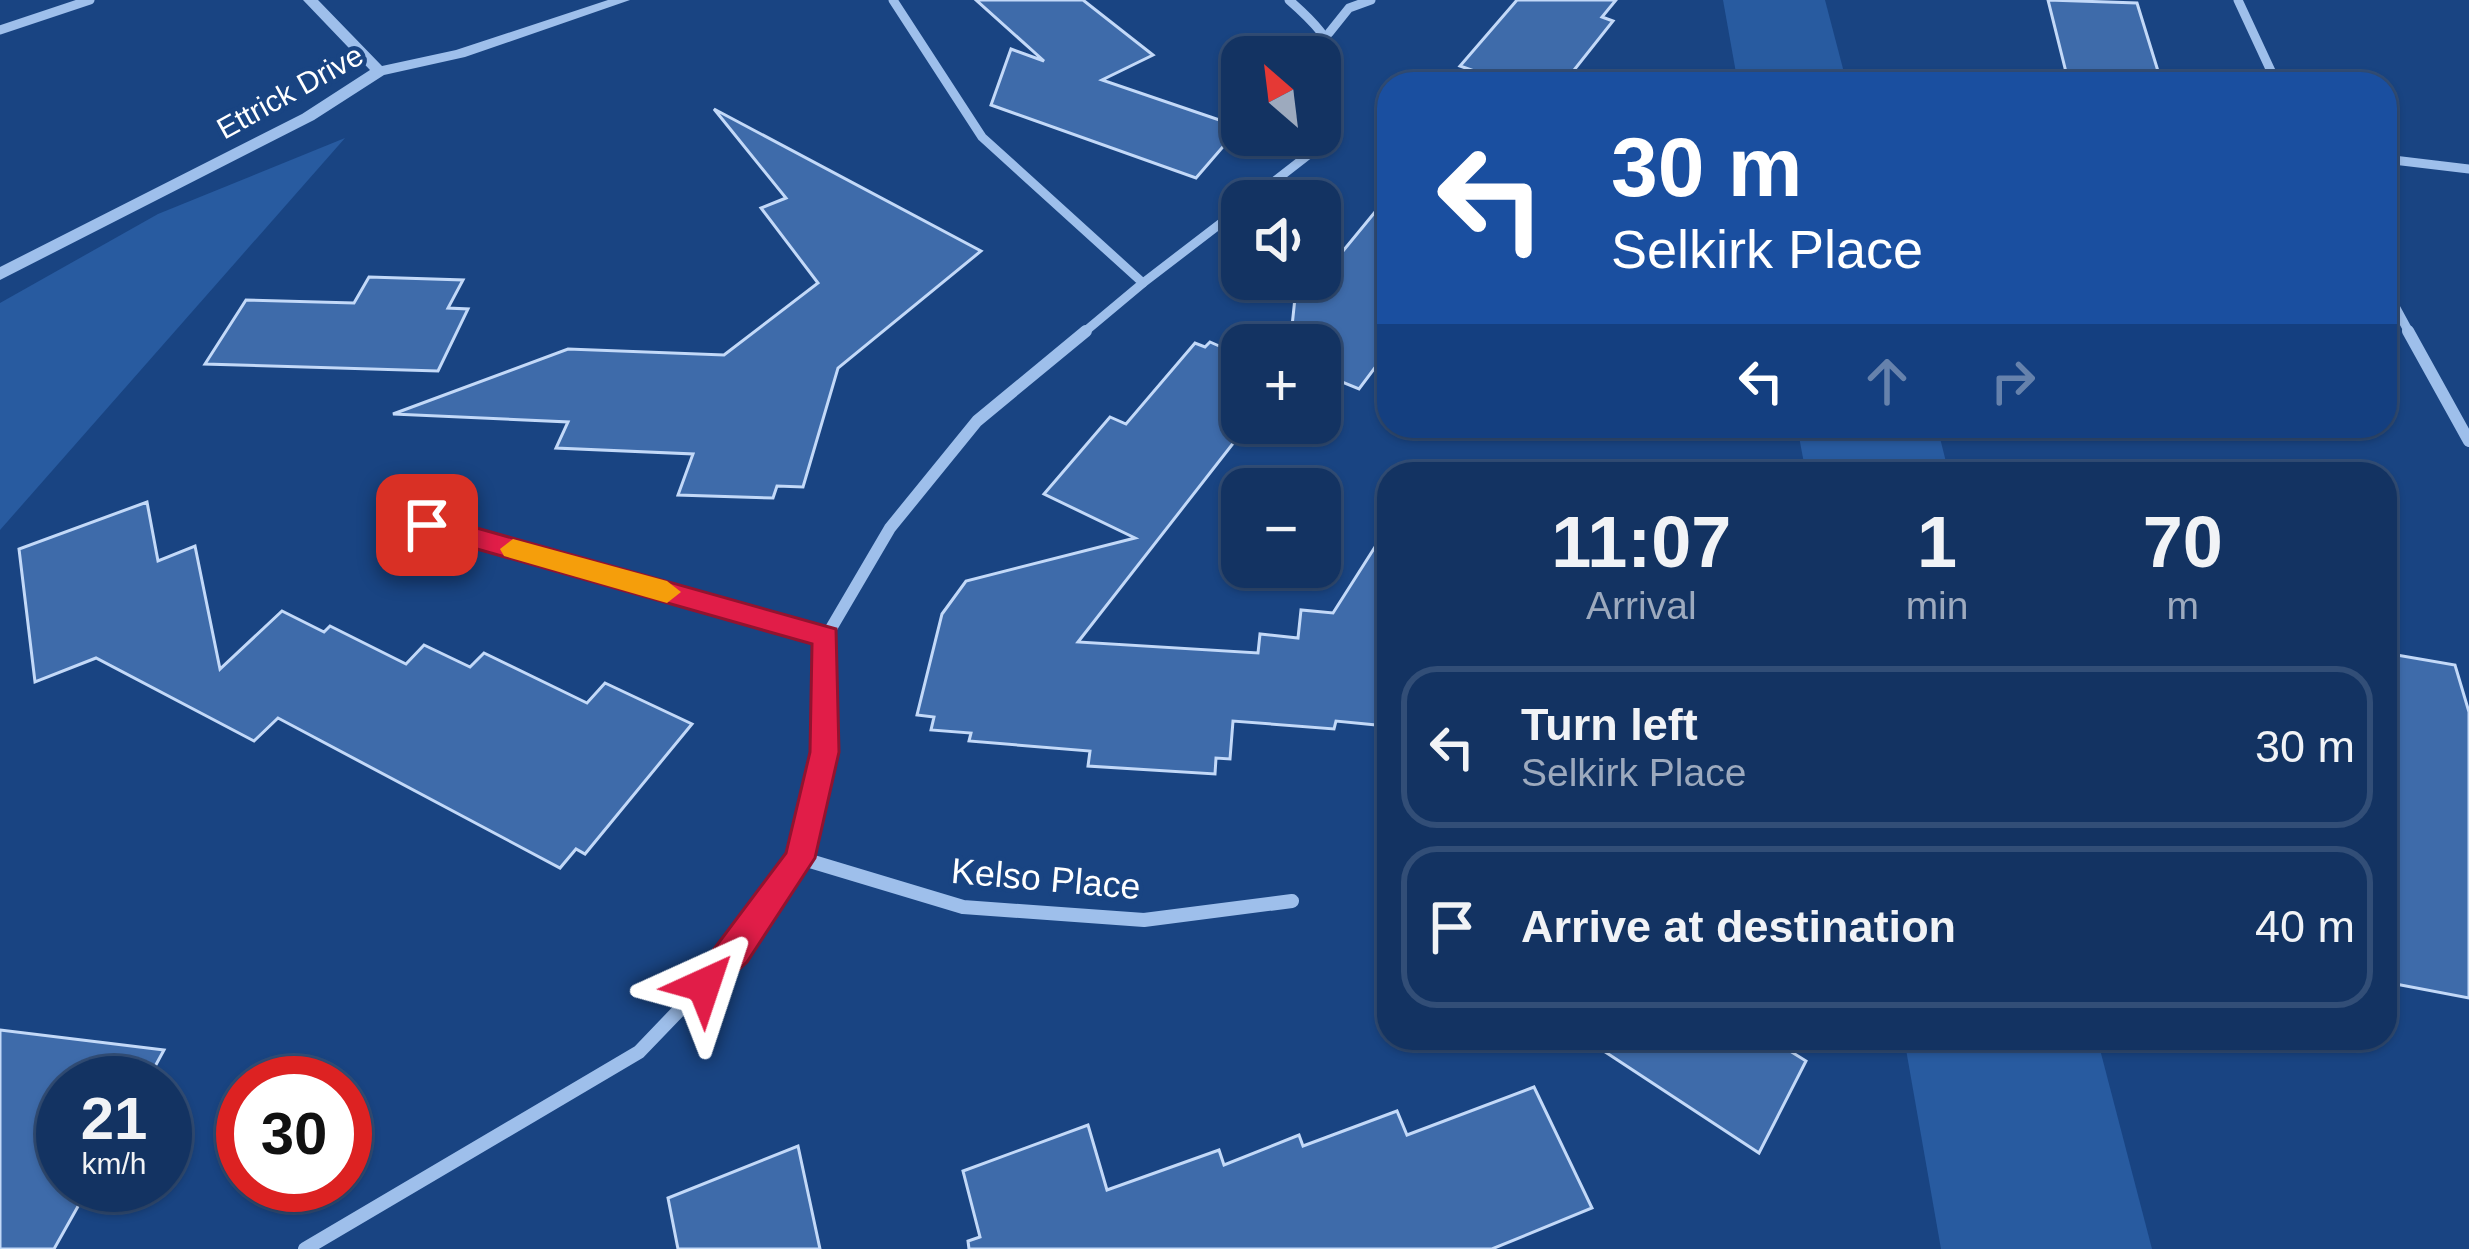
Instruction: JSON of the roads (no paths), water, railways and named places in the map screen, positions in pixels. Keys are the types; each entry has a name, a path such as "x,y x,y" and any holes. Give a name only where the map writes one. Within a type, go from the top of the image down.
{"street":[{"path":"0,30 90,0"},
{"path":"310,0 379,71"},
{"name":"Ettrick Drive","path":"0,274 308,117 379,71 460,54 622,0"},
{"path":"893,0 982,137 1143,283"},
{"path":"1289,0 1330,36"},
{"path":"1329,33 1349,8 1371,0"},
{"path":"2239,0 2272,72"},
{"path":"1276,180 1307,156"},
{"path":"2397,160 2469,169"},
{"path":"305,1249 639,1052 736,951 800,858 824,752 826,637 890,528 977,422 1221,223"},
{"path":"2397,310 2469,441"},
{"path":"427,525 826,637"},
{"name":"Kelso Place","path":"800,858 963,907 1144,920 1292,901"}]}
